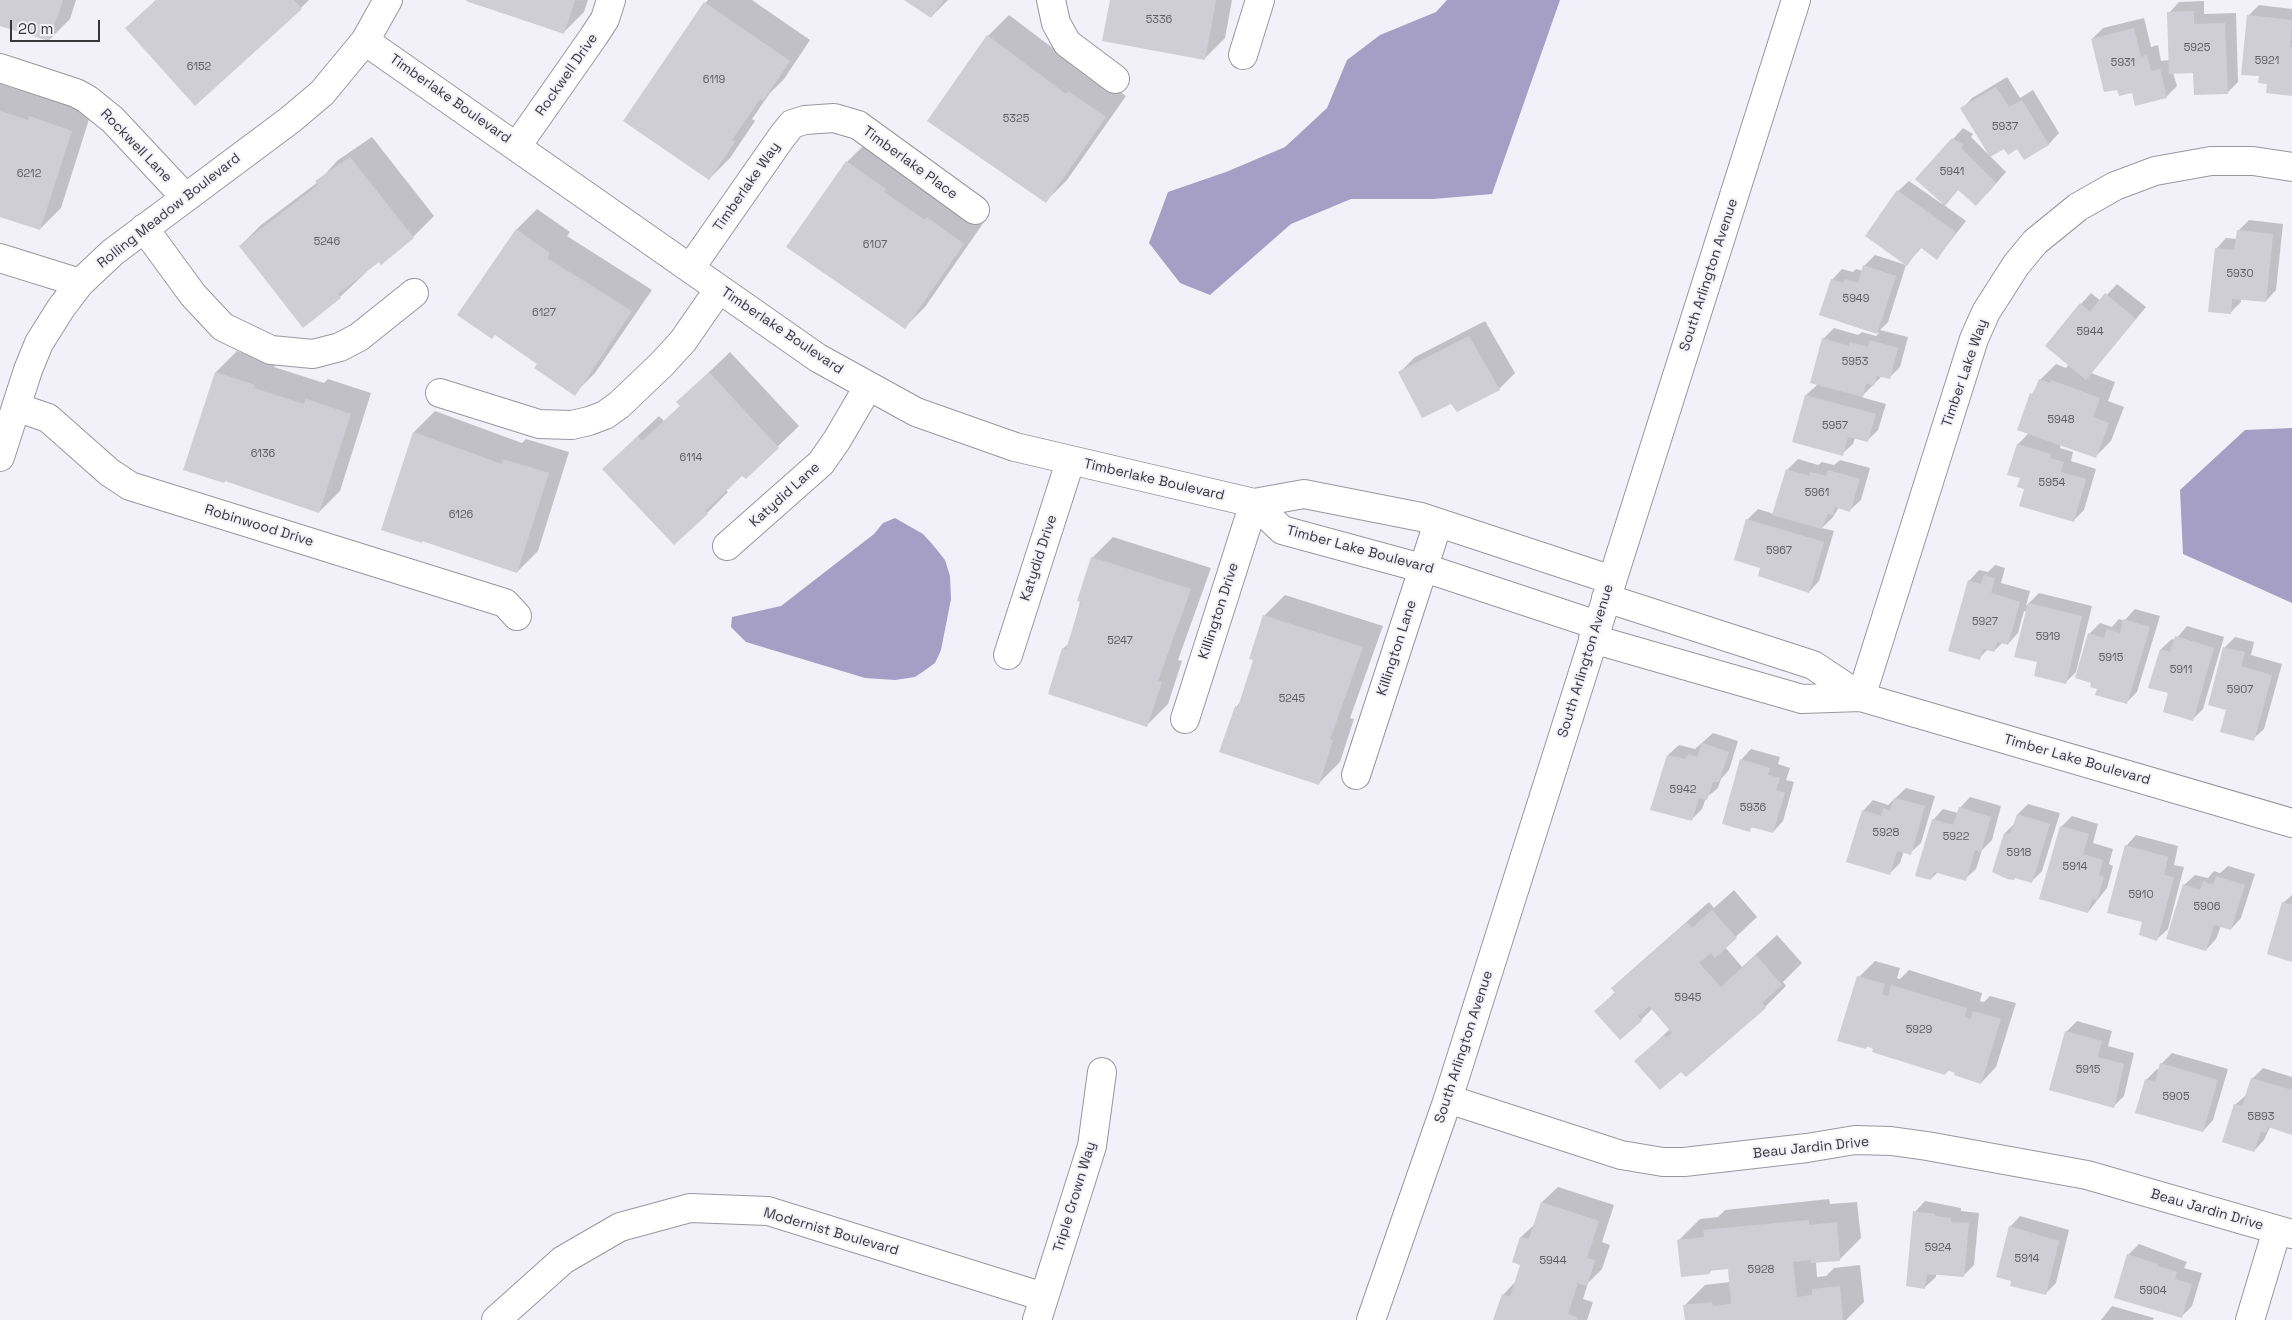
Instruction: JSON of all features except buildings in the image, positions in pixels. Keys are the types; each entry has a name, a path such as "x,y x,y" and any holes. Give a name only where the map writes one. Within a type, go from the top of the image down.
{"street":[{"name":"Rolling Meadow Boulevard","path":"1,449 39,343 61,308 80,283 113,252 290,120 322,93 365,41 388,0"},
{"name":"Rockwell Drive","path":"517,146 594,36 612,0"},
{"path":"1051,0 1056,23 1067,43 1115,79"},
{"path":"1243,55 1260,0"},
{"name":"South Arlington Avenue","path":"1371,1320 1448,1099 1796,0"},
{"name":"Timberlake Boulevard","path":"365,41 691,267 719,289 818,358 868,387 941,423 1015,448 1254,503"},
{"name":"Rockwell Lane","path":"0,68 76,93 87,100 113,120 185,197"},
{"name":"Timberlake Place","path":"812,118 834,118 858,125 975,210"},
{"name":"Timberlake Way","path":"691,267 792,124 812,118"},
{"name":"Timber Lake Way","path":"1862,697 1972,345 1986,312 2016,265 2035,242 2078,207 2115,186 2155,171 2211,161 2254,161 2292,167"},
{"path":"144,228 193,295 222,327 271,350 313,354 340,347 359,336 414,293"},
{"path":"0,258 80,283"},
{"path":"440,393 539,424 572,425 589,421 619,405 662,364 683,341 719,289"},
{"name":"Katydid Lane","path":"727,546 821,464 868,387"},
{"name":"Robinwood Drive","path":"16,407 48,418 109,472 130,486 505,603 517,616"},
{"name":"Katydid Drive","path":"1008,655 1070,462"},
{"name":"Timber Lake Boulevard","path":"1254,503 1304,494 1438,522 1609,589 1813,665 1862,697 2292,823"},
{"name":"Timber Lake Boulevard","path":"1254,503 1282,530 1422,568 1595,632 1802,699 1862,697"},
{"name":"Killington Drive","path":"1184,719 1254,503"},
{"name":"Killington Lane","path":"1356,774 1438,522"},
{"name":"Triple Crown Way","path":"1041,1309 1092,1146 1102,1072"},
{"name":"Beau Jardin Drive","path":"1448,1099 1621,1155 1642,1159 1684,1162 1807,1148 1843,1141 1903,1142 2045,1166 2087,1176 2284,1232"},
{"name":"Modernist Boulevard","path":"496,1320 564,1260 620,1227 690,1208 768,1211 1041,1309"},
{"path":"2250,1320 2284,1232"}],"shaded area":[{"path":"1447,0 1560,0 1492,194 1433,199 1351,199 1291,224 1210,295 1180,283 1149,243 1168,192 1226,172 1285,147 1327,108 1347,60 1380,35 1436,12"},
{"path":"2292,428 2292,603 2183,554 2180,490 2245,430"},
{"path":"895,518 923,534 945,560 950,576 951,599 941,650 935,663 915,677 895,680 865,678 746,642 731,627 732,617 781,606 874,534 883,523"}]}
